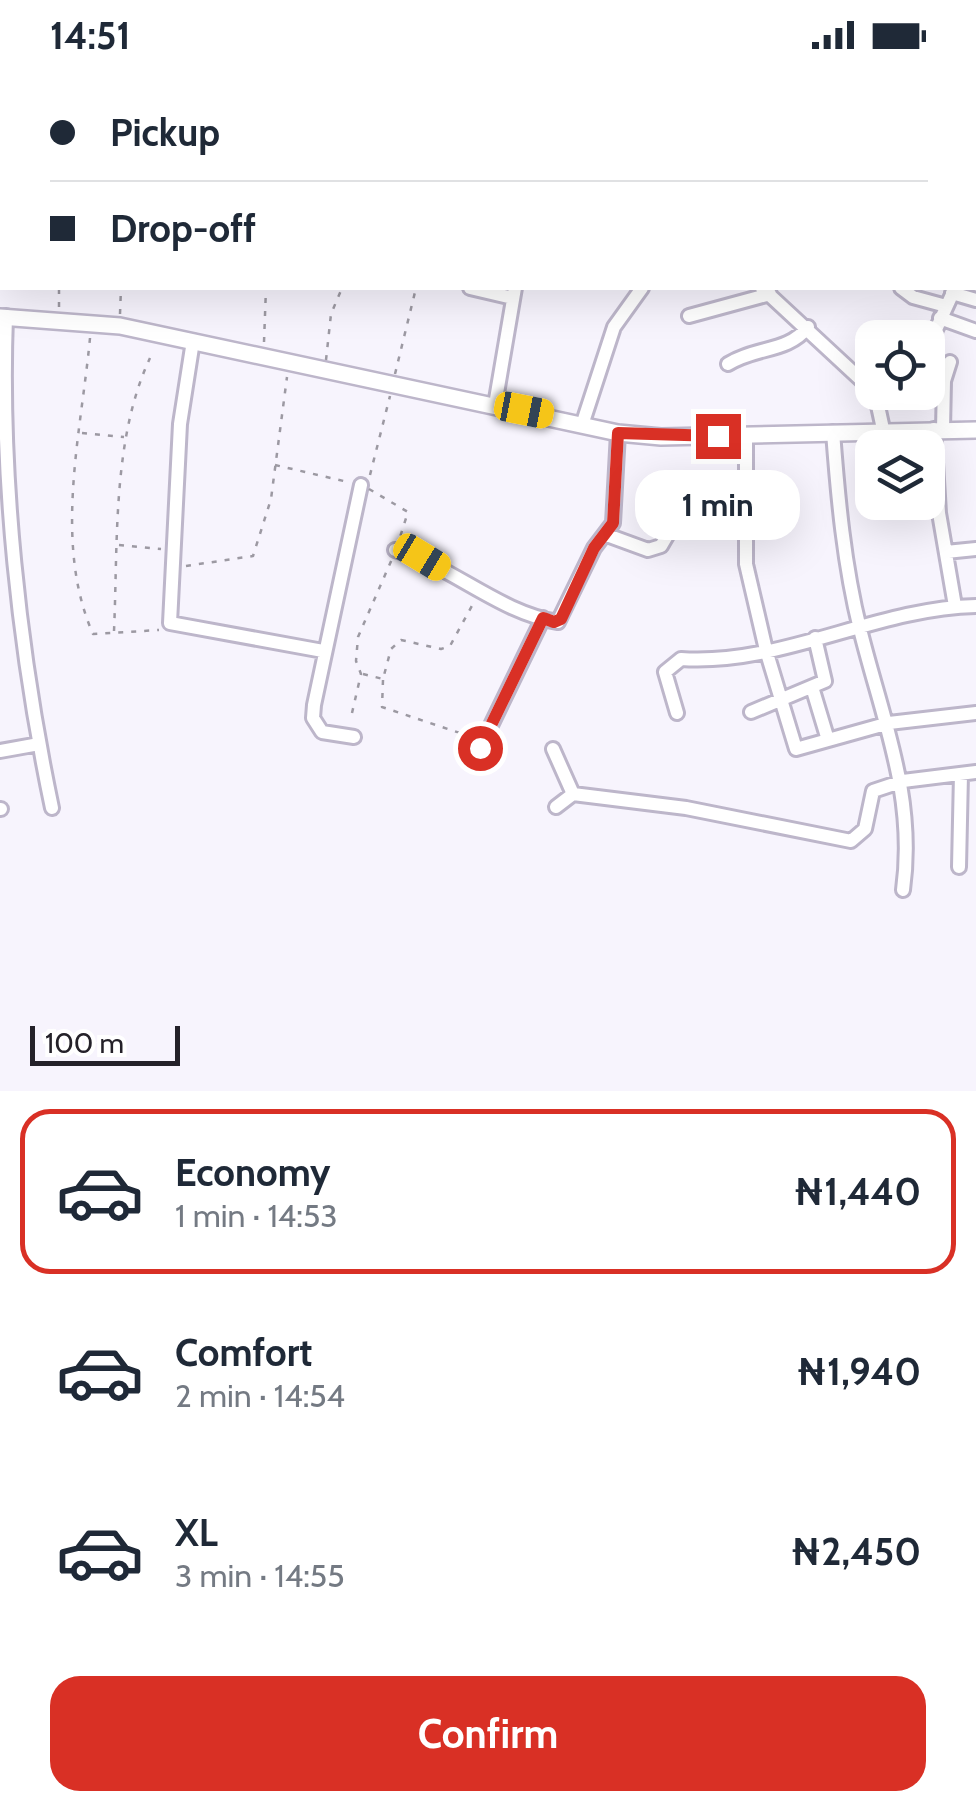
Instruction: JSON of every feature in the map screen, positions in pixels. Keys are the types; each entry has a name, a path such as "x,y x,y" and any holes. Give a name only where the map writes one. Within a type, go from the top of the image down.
{"main road":[{"path":"3,317 58,318 120,326 288,364 582,422 618,433 746,436 883,429 976,430"}],"street":[{"path":"582,422 614,327 641,290"},
{"path":"904,290 913,297 976,300"},
{"path":"690,316 766,291 855,371"},
{"path":"495,404 514,292"},
{"path":"948,301 976,331"},
{"path":"3,317 4,474 39,744 52,808"},
{"path":"728,364 758,350 788,346 808,327"},
{"path":"193,342 180,424 170,624 323,650"},
{"path":"950,362 938,429 946,552 955,606"},
{"path":"880,410 883,429"},
{"path":"833,432 840,516 860,628 903,781 908,829 904,890"},
{"path":"395,550 422,557 480,591 543,618 554,622 561,619 594,548 607,535 618,502 618,433"},
{"path":"746,436 746,564 766,650 798,750 889,723 976,713"},
{"path":"354,737 322,732 316,725 314,705 323,650 363,486"},
{"path":"607,535 621,544 648,550 661,546 685,506"},
{"path":"946,552 976,549"},
{"path":"677,713 665,672 670,664 681,659 716,662 955,606 976,606"},
{"path":"480,748 543,618"},
{"path":"751,712 826,678 815,638"},
{"path":"812,687 828,740"},
{"path":"0,750 39,744"},
{"path":"552,749 573,794"},
{"path":"556,807 573,794 686,808 851,842 866,829 873,791 903,781 976,772"},
{"path":"959,867 960,774"}],"path":[{"path":"58,318 60,290"},
{"path":"120,326 121,290"},
{"path":"264,359 266,290"},
{"path":"325,371 331,314 341,290"},
{"path":"363,486 416,290"},
{"path":"92,321 72,515 73,572 91,632 168,628"},
{"path":"114,632 132,396 150,358"},
{"path":"172,573 190,564 248,560 253,556 276,465 288,364"},
{"path":"81,433 127,437"},
{"path":"276,465 363,486 408,512 358,637 356,661 361,674 352,713"},
{"path":"118,545 172,550"},
{"path":"466,735 382,707 379,695 396,642 410,640 441,650 450,646 480,591"},
{"path":"361,674 383,678"}],"route":[{"path":"480,748 543,618 554,622 561,619 594,548 613,523 618,502 618,433 718,436"}]}
